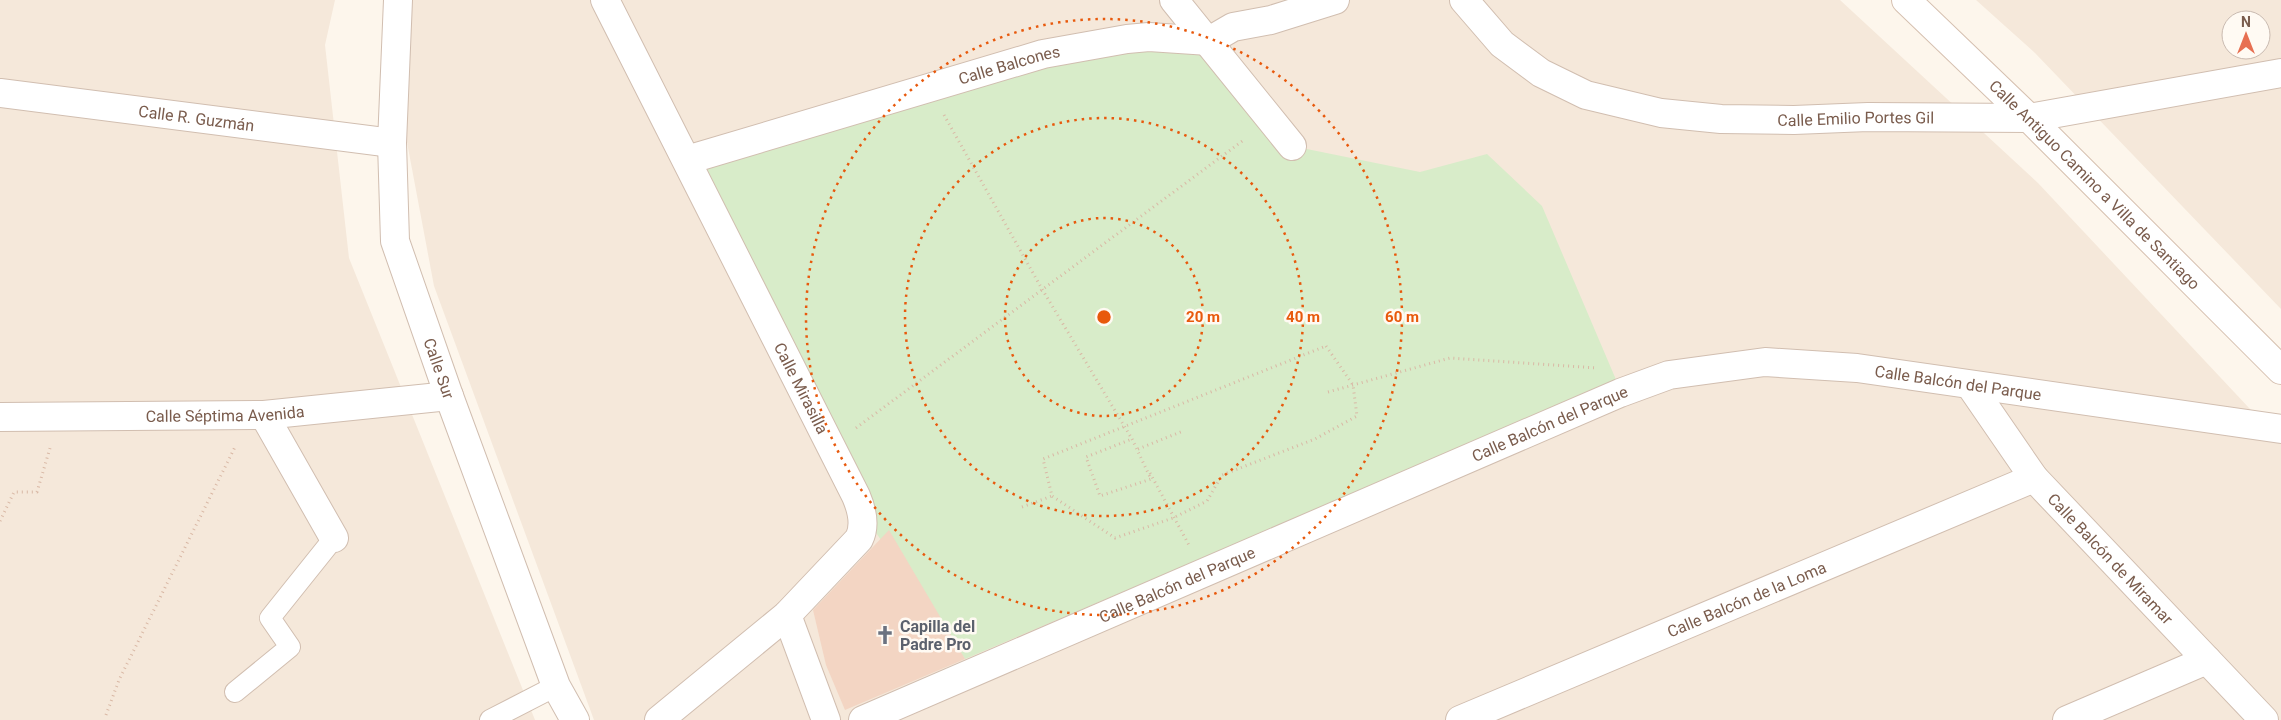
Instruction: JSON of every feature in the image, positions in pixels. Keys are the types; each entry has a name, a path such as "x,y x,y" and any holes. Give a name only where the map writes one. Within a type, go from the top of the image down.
{"street":[{"name":"Calle Sur","path":"398,0 392,143 395,241 449,396 556,686 575,720"},
{"name":"Calle Mirasilla","path":"605,0 856,496 862,513 863,526 859,539 787,615 659,720"},
{"path":"1174,0 1292,146"},
{"path":"1209,41 1233,27 1271,20 1335,0"},
{"name":"Calle Emilio Portes Gil","path":"1464,0 1502,44 1541,73 1586,95 1660,113 1721,119 1794,120 1868,117 2029,118 2281,72"},
{"name":"Calle Antiguo Camino a Villa de Santiago","path":"1906,0 2029,118 2281,370"},
{"name":"Calle Balcones","path":"687,160 1043,54 1134,38 1209,41"},
{"name":"Calle R. Guzmán","path":"0,93 392,143"},
{"name":"Calle Balcón del Parque","path":"863,720 1593,405 1670,375 1765,362 1857,368 2281,429"},
{"name":"Calle Balcón de Miramar","path":"1970,385 2034,478 2264,720"},
{"name":"Calle Séptima Avenida","path":"0,417 257,415 449,396"},
{"path":"257,415 334,538"},
{"name":"Calle Balcón de la Loma","path":"1460,720 2034,478"},
{"path":"787,615 826,720"},
{"path":"2067,720 2207,660"}],"lane":[{"path":"235,692 290,646 270,618 334,538"},
{"path":"490,720 556,686"}],"path":[{"path":"944,114 1042,290 1138,449 1192,552"},
{"path":"852,431 1245,139"},
{"path":"1326,346 1353,385 1357,416 1315,439 1222,475 1207,501 1173,518 1115,538 1052,496 1043,459 1124,427 1326,346"},
{"path":"1328,392 1450,358 1602,369"},
{"path":"106,715 118,680 257,415"},
{"path":"0,521 14,492 37,492 59,416"},
{"path":"1138,449 1183,431"},
{"path":"1132,439 1086,457 1100,496 1151,479 1138,449"},
{"path":"1022,507 1052,496"}],"shaded area":[{"path":"0,0 335,0 325,45 349,258 535,720 0,720"},
{"path":"409,0 1840,0 2038,183 2281,442 2281,720 594,720 434,286 406,137"},
{"path":"1976,0 2281,0 2281,309 2035,53"}],"green space":[{"path":"1209,41 1292,146 1420,172 1487,154 1542,206 1617,382 965,659 862,513 687,160 1043,54"}],"building":[{"name":"Capilla del Padre Pro","path":"889,530 965,659 845,710 826,665 813,610"}],"place":[{"name":"Capilla del Padre Pro","path":"885,635"}]}
